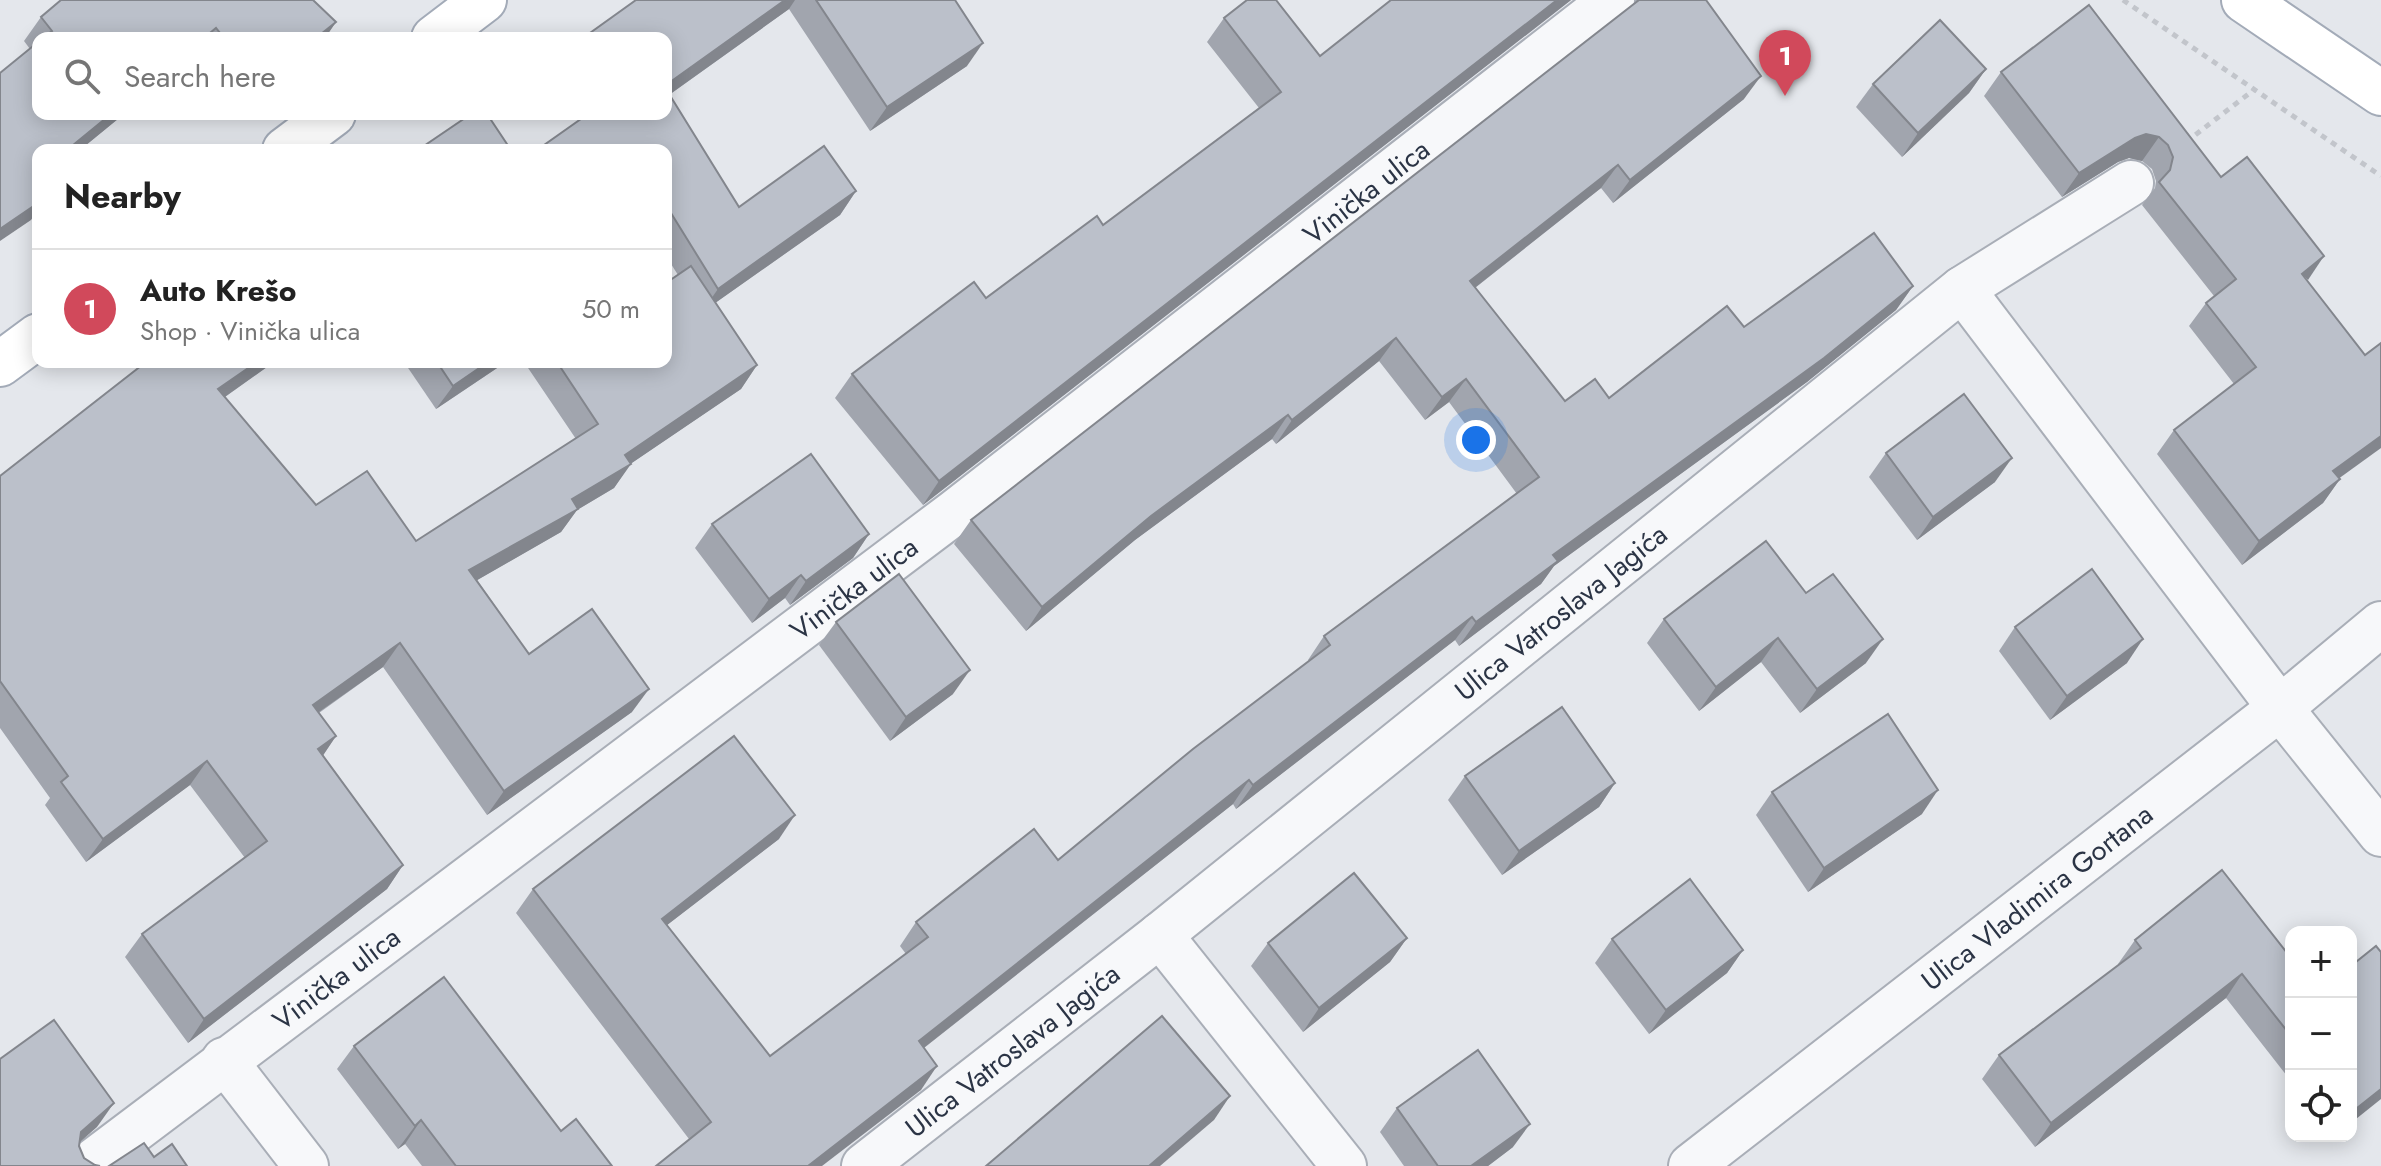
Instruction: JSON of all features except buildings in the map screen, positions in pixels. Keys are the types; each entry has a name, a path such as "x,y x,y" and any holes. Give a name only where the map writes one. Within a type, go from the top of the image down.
{"main road":[{"path":"442,32 484,0"},
{"path":"2244,0 2381,93"},
{"path":"293,144 325,120"},
{"path":"0,364 32,340"}],"street":[{"name":"Vinička ulica","path":"87,1166 955,512 1612,0"},
{"name":"Ulica Vatroslava Jagića","path":"864,1166 1160,935 1962,289 2131,183"},
{"path":"1962,289 2280,708 2381,834"},
{"name":"Ulica Vladimira Gortana","path":"1691,1166 2280,708 2381,624"},
{"path":"1160,935 1344,1166"},
{"path":"224,1060 306,1166"}],"path":[{"path":"2123,0 2381,176"},
{"path":"2131,183 2255,89"}],"place":[{"name":"Auto Krešo","path":"1785,96"}]}
